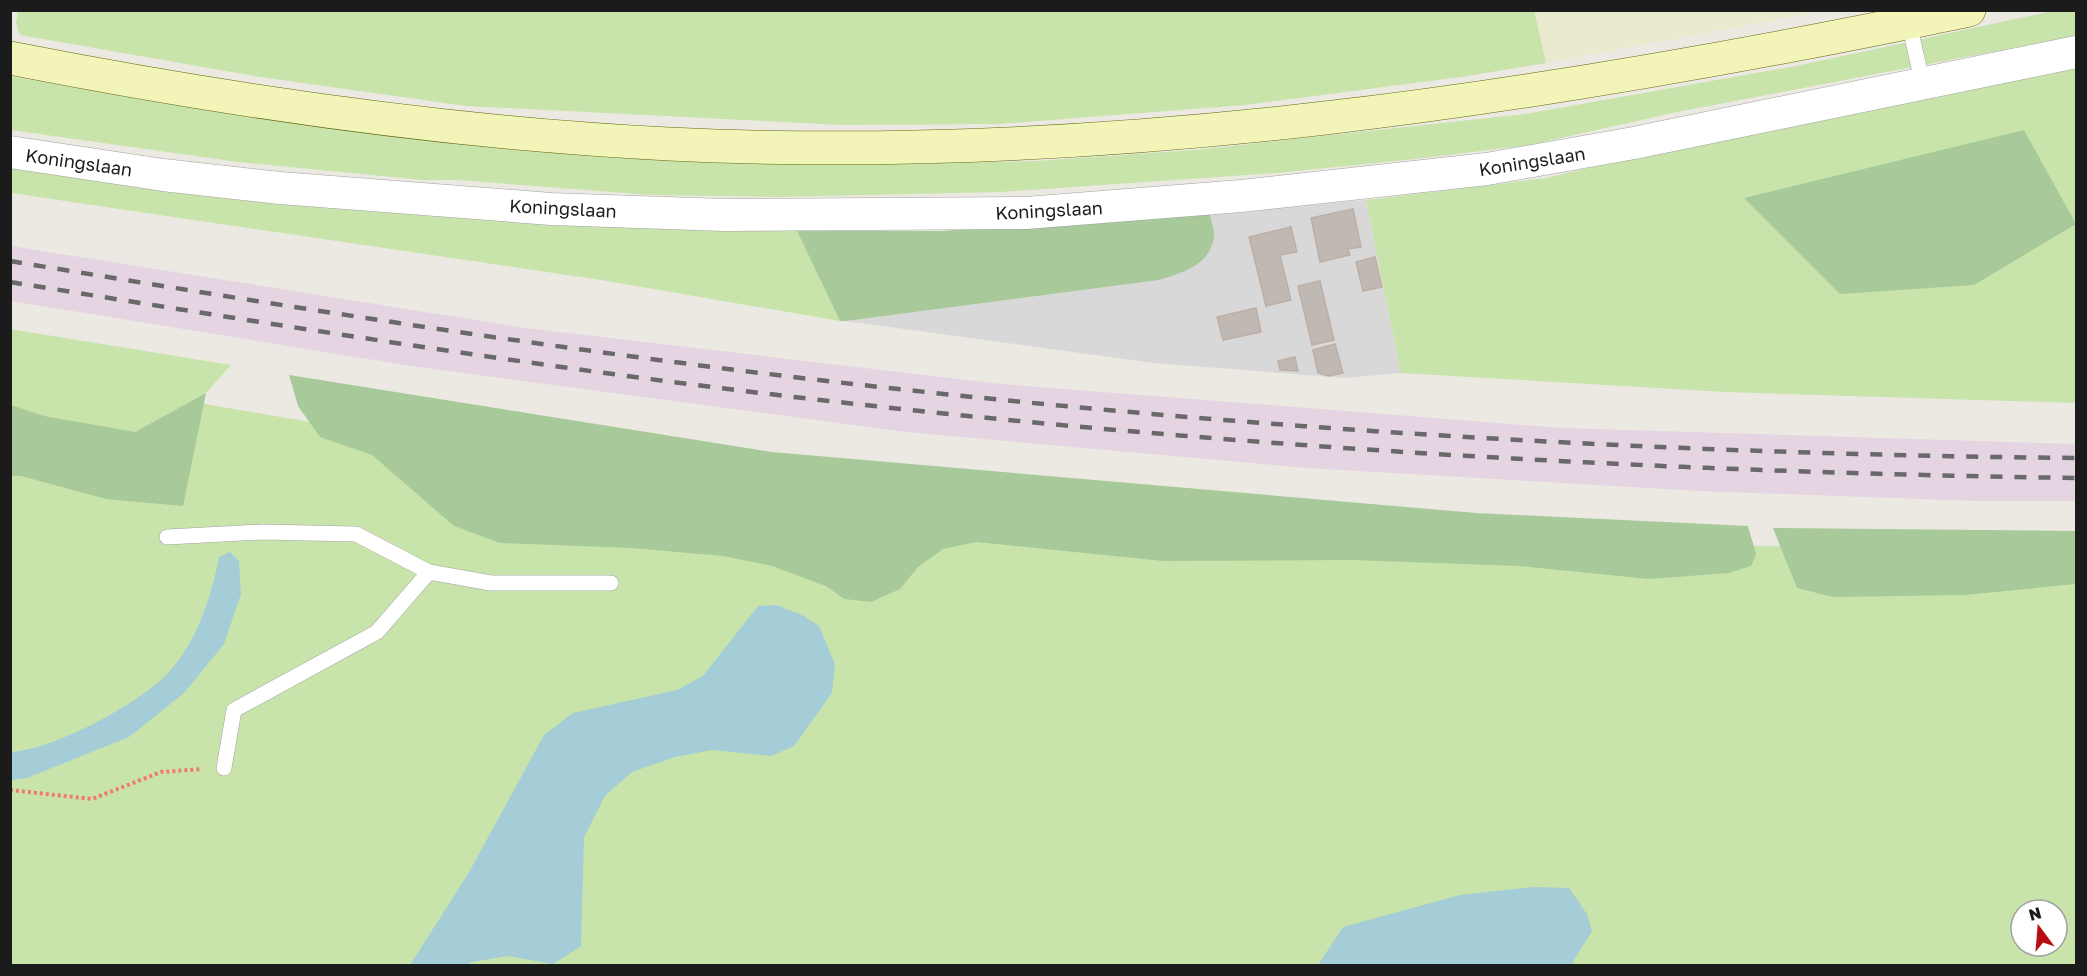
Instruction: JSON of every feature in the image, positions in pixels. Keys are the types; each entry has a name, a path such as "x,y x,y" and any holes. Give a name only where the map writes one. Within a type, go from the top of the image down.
{"main road":[{"path":"10,58 158,87 294,108 438,126 674,144 932,147 1088,139 1264,125 1437,106 1735,58 1907,17 1969,10"}],"street":[{"name":"Koningslaan","path":"10,152 163,175 280,188 551,209 735,215 1026,213 1252,195 1486,169 1623,145 2076,52"}],"lane":[{"path":"1907,17 1923,85"},
{"path":"167,537 261,532 356,534 429,572 530,585 583,580 611,582"},
{"path":"224,768 234,710 377,632 429,572"}],"path":[{"path":"10,789 92,799 160,772 224,768"}],"shaded area":[{"path":"1366,200 1401,373 1344,378 1154,363 846,321 1159,280 1214,237 1210,214"},
{"path":"11,246 525,328 1001,384 1562,428 2076,444 2076,501 1976,501 1700,491 1307,468 906,432 411,366 11,301"}],"green space":[{"path":"1534,10 1546,63 1461,77 1245,105 1000,124 842,125 466,106 260,77 20,35 16,23 18,11"},
{"path":"1534,11 1824,11 1546,63"},
{"path":"2053,11 2076,11 2076,36 1677,112 1530,145 1276,173 1000,192 783,197 651,195 457,180 423,180 238,162 11,130 10,76 145,100 376,133 687,158 894,164 1036,161 1195,150 1525,114 1796,66"},
{"path":"2076,65 2076,403 1725,392 1401,373 1366,200 1546,178 1693,143"},
{"path":"2024,130 2076,224 1974,285 1840,294 1744,198"},
{"path":"10,162 610,226 797,231 840,321 601,280 11,193"},
{"path":"1210,214 1214,238 1206,255 1193,267 1159,280 846,321 840,321 797,231 940,231"},
{"path":"10,329 231,365 206,393 192,402 739,494 1480,545 2076,547 2076,965 11,965"},
{"path":"289,375 772,452 1476,513 1748,526 1756,554 1751,566 1729,573 1649,579 1518,566 1352,560 1163,561 976,542 943,549 918,567 900,589 871,602 844,599 826,586 772,566 723,556 631,548 500,543 454,526 372,455 320,437 298,406"},
{"path":"206,393 183,506 106,499 21,476 11,476 11,405 44,416 135,432"},
{"path":"1773,528 2076,531 2076,584 1965,595 1833,597 1797,588"}],"water":[{"path":"230,552 239,561 241,594 224,644 184,693 129,737 27,778 11,780 11,752 50,743 94,723 137,698 168,673 195,634 212,587 219,557"},
{"path":"776,605 802,615 819,626 835,664 832,693 794,746 771,756 712,750 675,757 632,772 605,796 584,837 581,946 553,964 508,956 472,962 467,965 410,965 468,874 544,735 573,713 677,690 703,676 758,606"},
{"path":"1534,887 1569,888 1587,914 1592,931 1572,963 1584,965 1318,965 1343,927 1460,895"}],"building":[{"path":"1353,209 1361,247 1348,249 1350,255 1320,262 1311,218"},
{"path":"1291,227 1297,252 1280,255 1291,300 1266,306 1249,237"},
{"path":"1375,257 1382,287 1363,291 1356,262"},
{"path":"1320,281 1334,340 1312,345 1298,286"},
{"path":"1256,308 1261,332 1223,340 1217,317"},
{"path":"1335,344 1343,373 1329,376 1318,373 1313,350"},
{"path":"1295,357 1298,371 1280,370 1278,361"}],"railway":[{"path":"10,261 520,341 724,369 1138,413 1607,445 1920,456 2076,458"},
{"path":"10,282 533,363 742,391 1000,419 1461,456 1769,470 2076,478"}]}
